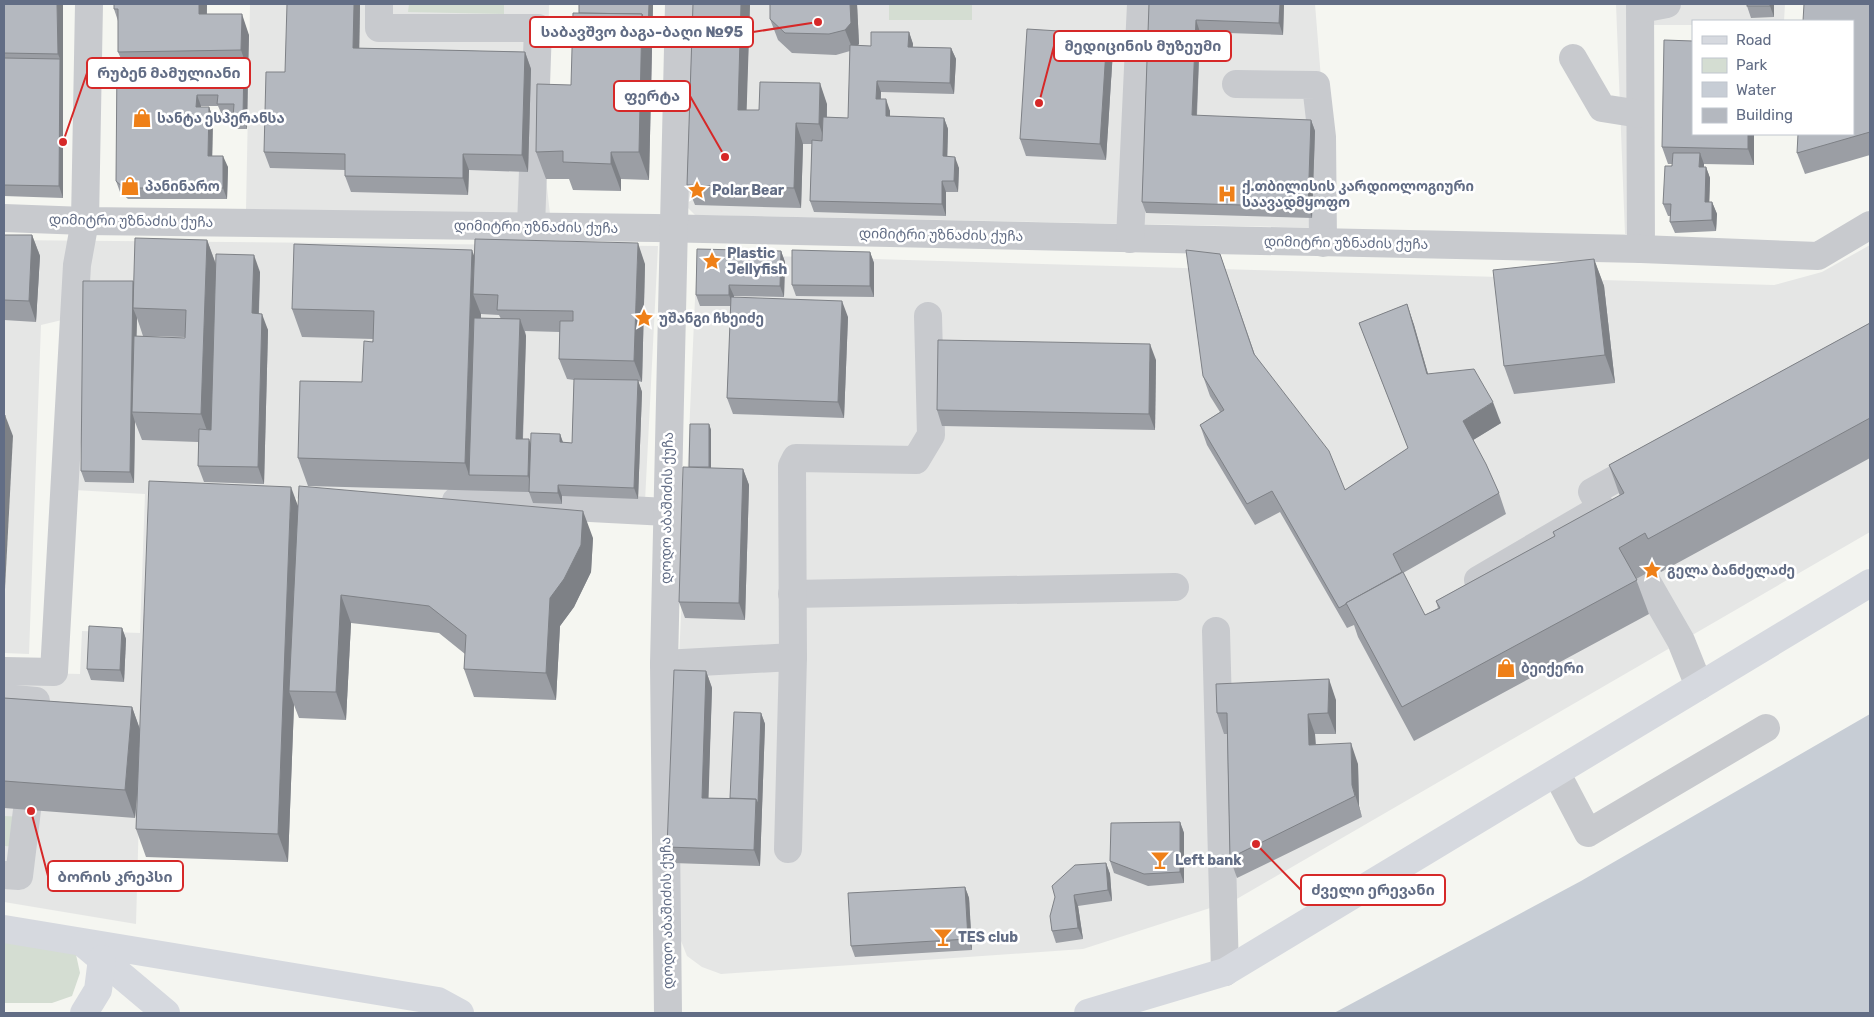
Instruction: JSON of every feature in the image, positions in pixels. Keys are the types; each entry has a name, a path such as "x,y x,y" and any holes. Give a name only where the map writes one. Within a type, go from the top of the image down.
{"main road":[{"path":"1088,1013 1225,972 1557,774 1870,583"},
{"path":"4,929 92,951 438,1001 460,1013"},
{"path":"84,1013 98,990 92,951"},
{"path":"92,951 166,1013"}],"street":[{"path":"4,671 54,672 77,266 85,222 90,4"},
{"path":"379,4 378,28 538,28 532,227"},
{"name":"დოდო აბაშიძის ქუჩა","path":"668,1013 664,664 679,4"},
{"path":"1130,239 1141,4"},
{"path":"1641,250 1643,230 1640,6 1667,4"},
{"path":"1573,58 1602,108 1640,114"},
{"path":"1236,84 1316,85 1322,137 1323,243"},
{"name":"დიმიტრი უზნაძის ქუჩა","path":"4,218 85,222 674,229 1641,250 1818,256 1870,225"},
{"path":"788,849 793,657 792,466 796,458 916,460 931,435 928,316"},
{"path":"1468,586 1608,519 1592,492 1670,449"},
{"path":"430,500 667,512"},
{"path":"1644,575 1681,641 1699,686"},
{"path":"792,594 1175,587"},
{"path":"1216,631 1225,972"},
{"path":"664,664 793,657"},
{"path":"4,698 36,701 34,727"},
{"path":"1557,774 1588,833 1766,728"},
{"path":"4,875 19,876 27,810"}],"shaded area":[{"path":"250,4 549,4 546,179 550,214 246,210"},
{"path":"690,4 1315,4 1333,228 695,215 687,207"},
{"path":"1616,4 1785,4 1784,20 1692,20 1692,25 1651,25 1649,235 1625,234"},
{"path":"4,240 658,246 644,521 148,489 136,924 4,902 4,672 80,674 82,631 140,633 145,494 74,490 62,320 41,325 29,654 4,653"},
{"path":"1870,245 1870,532 1235,900 1083,949 721,974 702,967 687,956 668,908 697,254 1774,285 1822,272"}],"green space":[{"path":"409,4 504,4 504,14 408,12"},
{"path":"889,4 972,4 972,20 889,20"},
{"path":"4,816 25,817 23,847 4,846"},
{"path":"4,938 75,950 80,973 72,996 52,1003 4,1003"}],"water":[{"path":"1870,714 1870,1013 1334,1013 1581,881"}],"building":[{"path":"4,4 57,4 58,54 4,53"},
{"path":"114,4 199,4 199,14 242,14 241,50 118,52 118,9 114,9"},
{"path":"287,4 354,4 353,48 525,52 522,155 463,154 463,178 345,176 345,154 264,152 266,72 285,72"},
{"path":"579,4 649,4 648,31 642,14 579,13"},
{"path":"693,4 741,4 738,110 759,110 760,82 820,83 819,124 796,123 794,188 687,185"},
{"path":"770,4 850,4 851,23 845,30 829,34 785,33 770,19"},
{"path":"1149,4 1280,4 1279,23 1196,20 1192,115 1311,120 1308,207 1142,202"},
{"path":"1747,4 1770,4 1770,6 1747,6"},
{"path":"1804,4 1870,4 1870,132 1797,153 1798,135 1854,135 1854,20 1803,20"},
{"path":"573,13 642,14 639,152 611,152 611,164 563,162 563,151 536,152 537,84 571,85"},
{"path":"1027,29 1107,34 1100,144 1020,139"},
{"path":"871,32 909,32 908,47 951,48 950,83 877,81 876,99 886,99 886,116 944,118 943,156 955,157 954,181 942,181 942,204 810,201 812,140 822,141 823,117 848,118 850,45 871,46"},
{"path":"1664,40 1692,41 1692,135 1748,135 1748,149 1662,147"},
{"path":"4,58 60,59 59,186 4,185"},
{"path":"244,60 243,118 233,118 234,104 217,104 218,95 197,95 196,107 209,107 208,156 223,156 223,188 124,188 116,181 117,61"},
{"path":"1673,153 1700,153 1699,167 1706,167 1705,202 1712,202 1712,220 1670,222 1671,204 1663,204 1665,166 1672,166"},
{"path":"4,235 32,235 29,301 4,300"},
{"path":"135,238 207,240 201,414 132,412 134,336 185,338 186,310 133,308"},
{"path":"475,239 638,243 634,361 559,359 560,321 573,321 573,311 497,310 498,295 473,294"},
{"path":"294,244 472,250 465,463 298,458 300,381 362,382 364,341 373,342 374,311 292,309"},
{"path":"697,249 781,251 780,286 729,285 729,295 696,295"},
{"path":"792,250 870,252 870,286 792,285"},
{"path":"1186,250 1220,254 1254,354 1329,451 1345,490 1408,448 1359,323 1407,304 1427,374 1474,369 1493,402 1463,421 1499,493 1393,554 1402,572 1339,608 1272,491 1247,504 1200,425 1224,410 1203,376"},
{"path":"216,254 254,255 252,313 262,314 258,467 198,466 199,429 211,430"},
{"path":"1594,259 1605,355 1504,366 1493,270"},
{"path":"83,281 133,281 130,472 81,471"},
{"path":"731,297 842,301 838,402 727,398"},
{"path":"474,318 520,319 516,439 529,439 528,476 469,475"},
{"path":"1870,323 1870,418 1648,539 1645,533 1619,548 1637,580 1402,707 1346,603 1403,572 1425,615 1440,608 1436,601 1555,536 1553,532 1624,493 1609,465"},
{"path":"938,340 1150,344 1149,414 937,410"},
{"path":"574,379 638,380 634,488 558,485 558,493 529,492 531,433 560,434 560,442 572,443"},
{"path":"690,424 709,424 709,467 689,467"},
{"path":"683,467 743,469 739,603 679,602"},
{"path":"149,481 291,487 278,834 136,829"},
{"path":"299,486 583,511 581,545 564,579 550,598 546,673 464,669 466,635 429,606 341,595 336,692 289,691"},
{"path":"89,626 122,628 120,670 87,669"},
{"path":"674,670 706,671 702,798 756,799 754,850 667,847"},
{"path":"1329,679 1328,713 1308,714 1309,745 1351,743 1352,785 1355,796 1230,858 1227,713 1217,713 1216,684"},
{"path":"4,698 132,707 125,790 4,781"},
{"path":"734,712 761,713 758,804 756,799 730,798"},
{"path":"1180,822 1180,872 1144,874 1110,861 1111,823"},
{"path":"1106,863 1108,890 1074,895 1078,928 1052,931 1050,916 1055,897 1052,886 1075,865"},
{"path":"965,887 968,939 851,946 848,893"}],"place":[{"name":"საბავშვო ბაგა-ბაღი №95","path":"818,22"},
{"name":"მედიცინის მუზეუმი","path":"1039,103"},
{"name":"სანტა ესპერანსა","path":"142,118"},
{"name":"რუბენ მამულიანი","path":"63,142"},
{"name":"ფერტა","path":"725,157"},
{"name":"პანინარო","path":"130,186"},
{"name":"Polar Bear","path":"697,190"},
{"name":"ქ.თბილისის კარდიოლოგიური საავადმყოფო","path":"1227,194"},
{"name":"Plastic Jellyfish","path":"712,261"},
{"name":"უშანგი ჩხეიძე","path":"644,318"},
{"name":"გელა ბანძელაძე","path":"1652,570"},
{"name":"ბეიქერი","path":"1506,668"},
{"name":"ბორის კრეპსი","path":"31,811"},
{"name":"ძველი ერევანი","path":"1256,844"},
{"name":"Left bank","path":"1160,860"},
{"name":"TES club","path":"943,937"}]}
